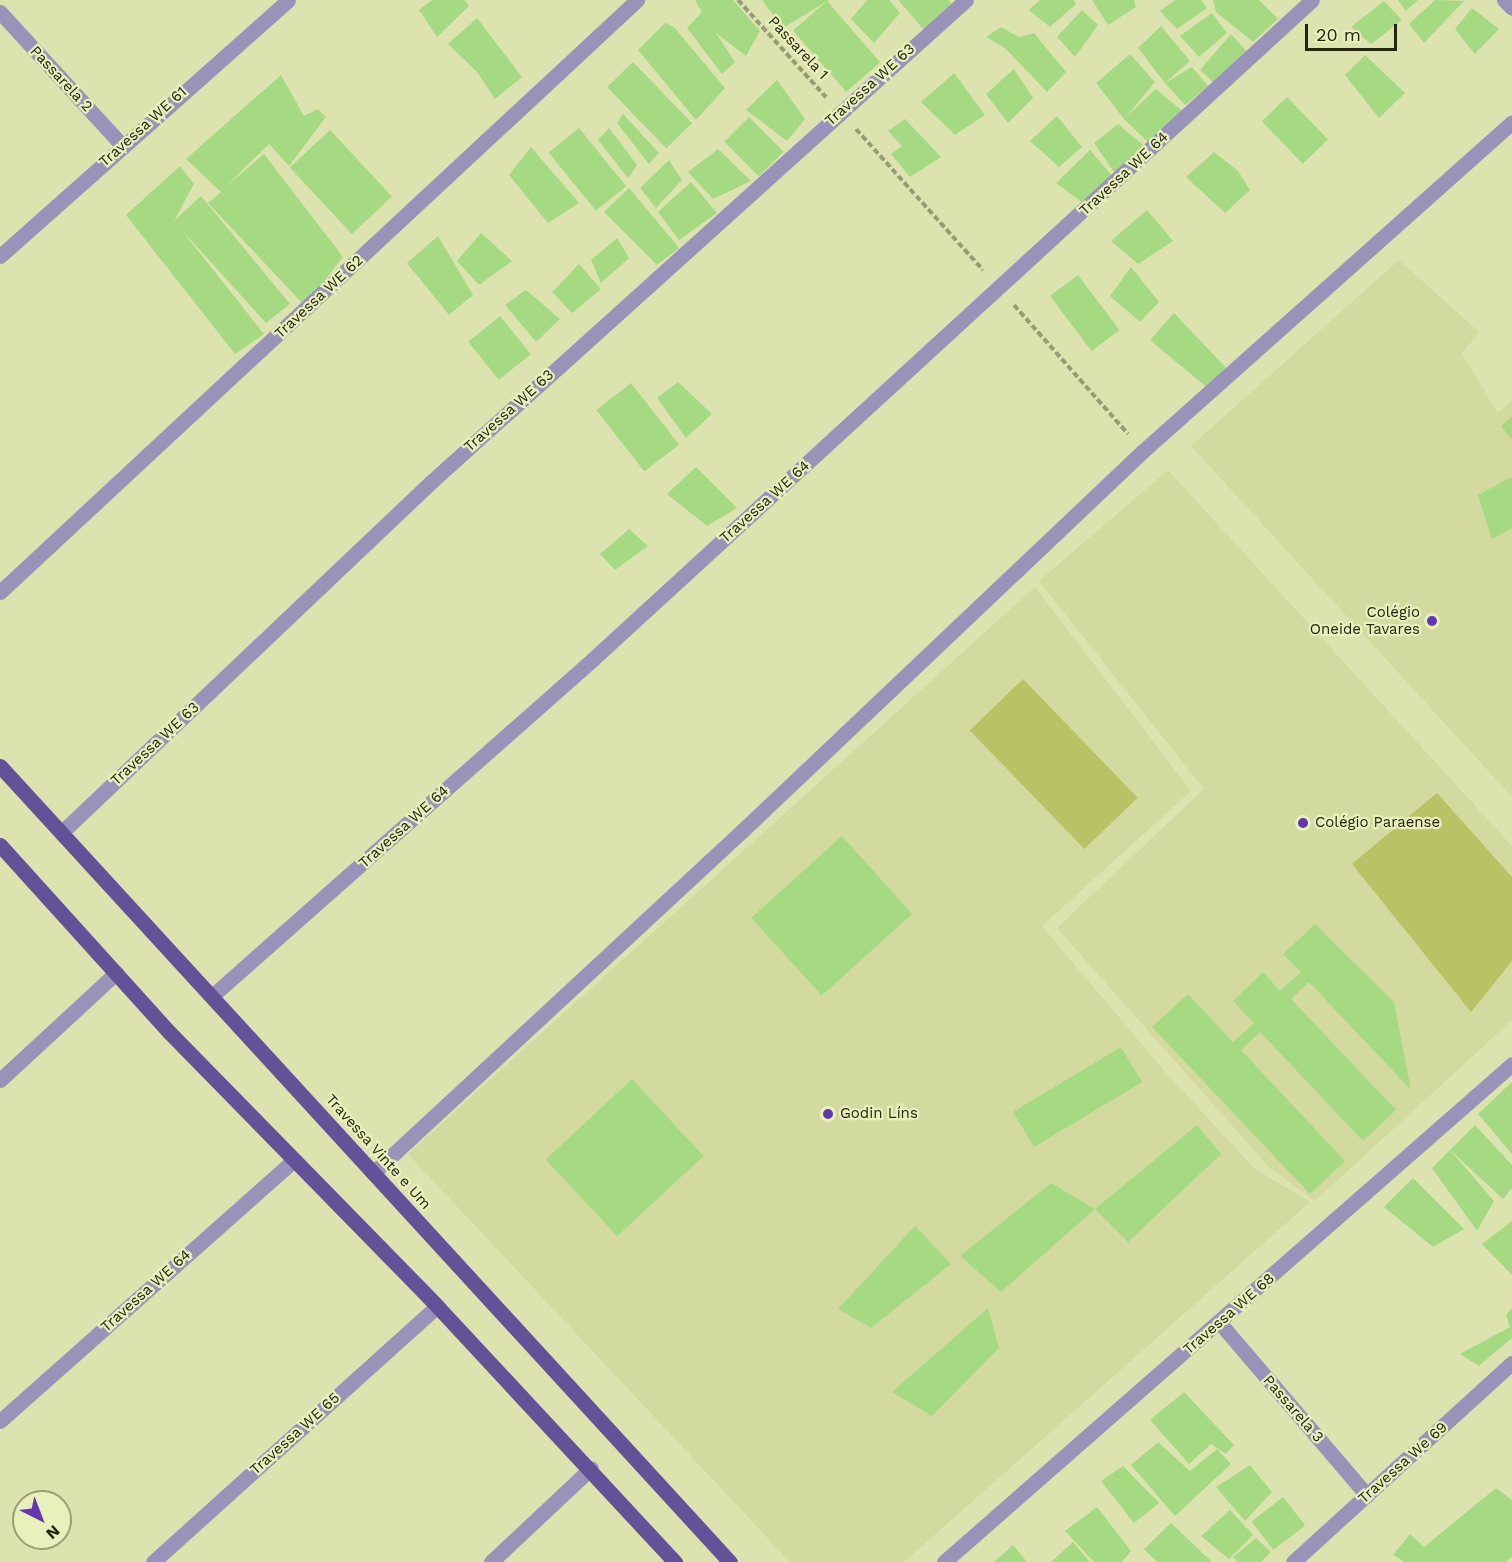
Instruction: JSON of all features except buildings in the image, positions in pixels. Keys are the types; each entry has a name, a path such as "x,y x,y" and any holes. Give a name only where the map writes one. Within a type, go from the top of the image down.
{"main road":[{"name":"Travessa Vinte e Um","path":"0,766 730,1562"},
{"path":"0,845 292,1161 437,1306 591,1468 675,1562"}],"street":[{"name":"Travessa WE 61","path":"0,256 122,145 288,0"},
{"name":"Travessa WE 62","path":"0,592 636,0"},
{"name":"Travessa WE 63","path":"62,832 431,482 966,0"},
{"name":"Travessa WE 64","path":"212,996 602,651 1312,0"},
{"path":"1504,0 1512,8"},
{"name":"Passarela 2","path":"0,12 122,145"},
{"path":"373,1173 742,831 1143,451 1512,122"},
{"path":"0,1080 116,973"},
{"name":"Travessa WE 68","path":"944,1562 1512,1064"},
{"name":"Travessa WE 64","path":"0,1421 292,1161"},
{"name":"Travessa WE 65","path":"153,1562 437,1306"},
{"name":"Passarela 3","path":"1219,1322 1367,1495"},
{"name":"Travessa We 69","path":"1293,1562 1512,1363"},
{"path":"491,1562 591,1468"}],"path":[{"name":"Passarela 1","path":"738,0 840,112"}],"shaded area":[{"name":"Colégio Oneide Tavares","path":"1399,260 1479,332 1462,354 1498,413 1512,401 1512,797 1191,446"},
{"path":"1168,470 1512,846 1512,1020 1315,1201 1268,1166 1057,928 1204,789 1039,581"},
{"name":"Godin Líns","path":"1035,587 1191,791 1042,926 1166,1073 1255,1169 1310,1202 904,1562 790,1562 408,1154"},
{"path":"1023,679 1138,798 1084,849 970,730"},
{"path":"1437,793 1512,877 1512,961 1471,1012 1352,864"}],"place":[{"name":"Colégio Oneide Tavares","path":"1432,621"},
{"name":"Colégio Paraense","path":"1303,823"},
{"name":"Godin Líns","path":"828,1114"}]}
